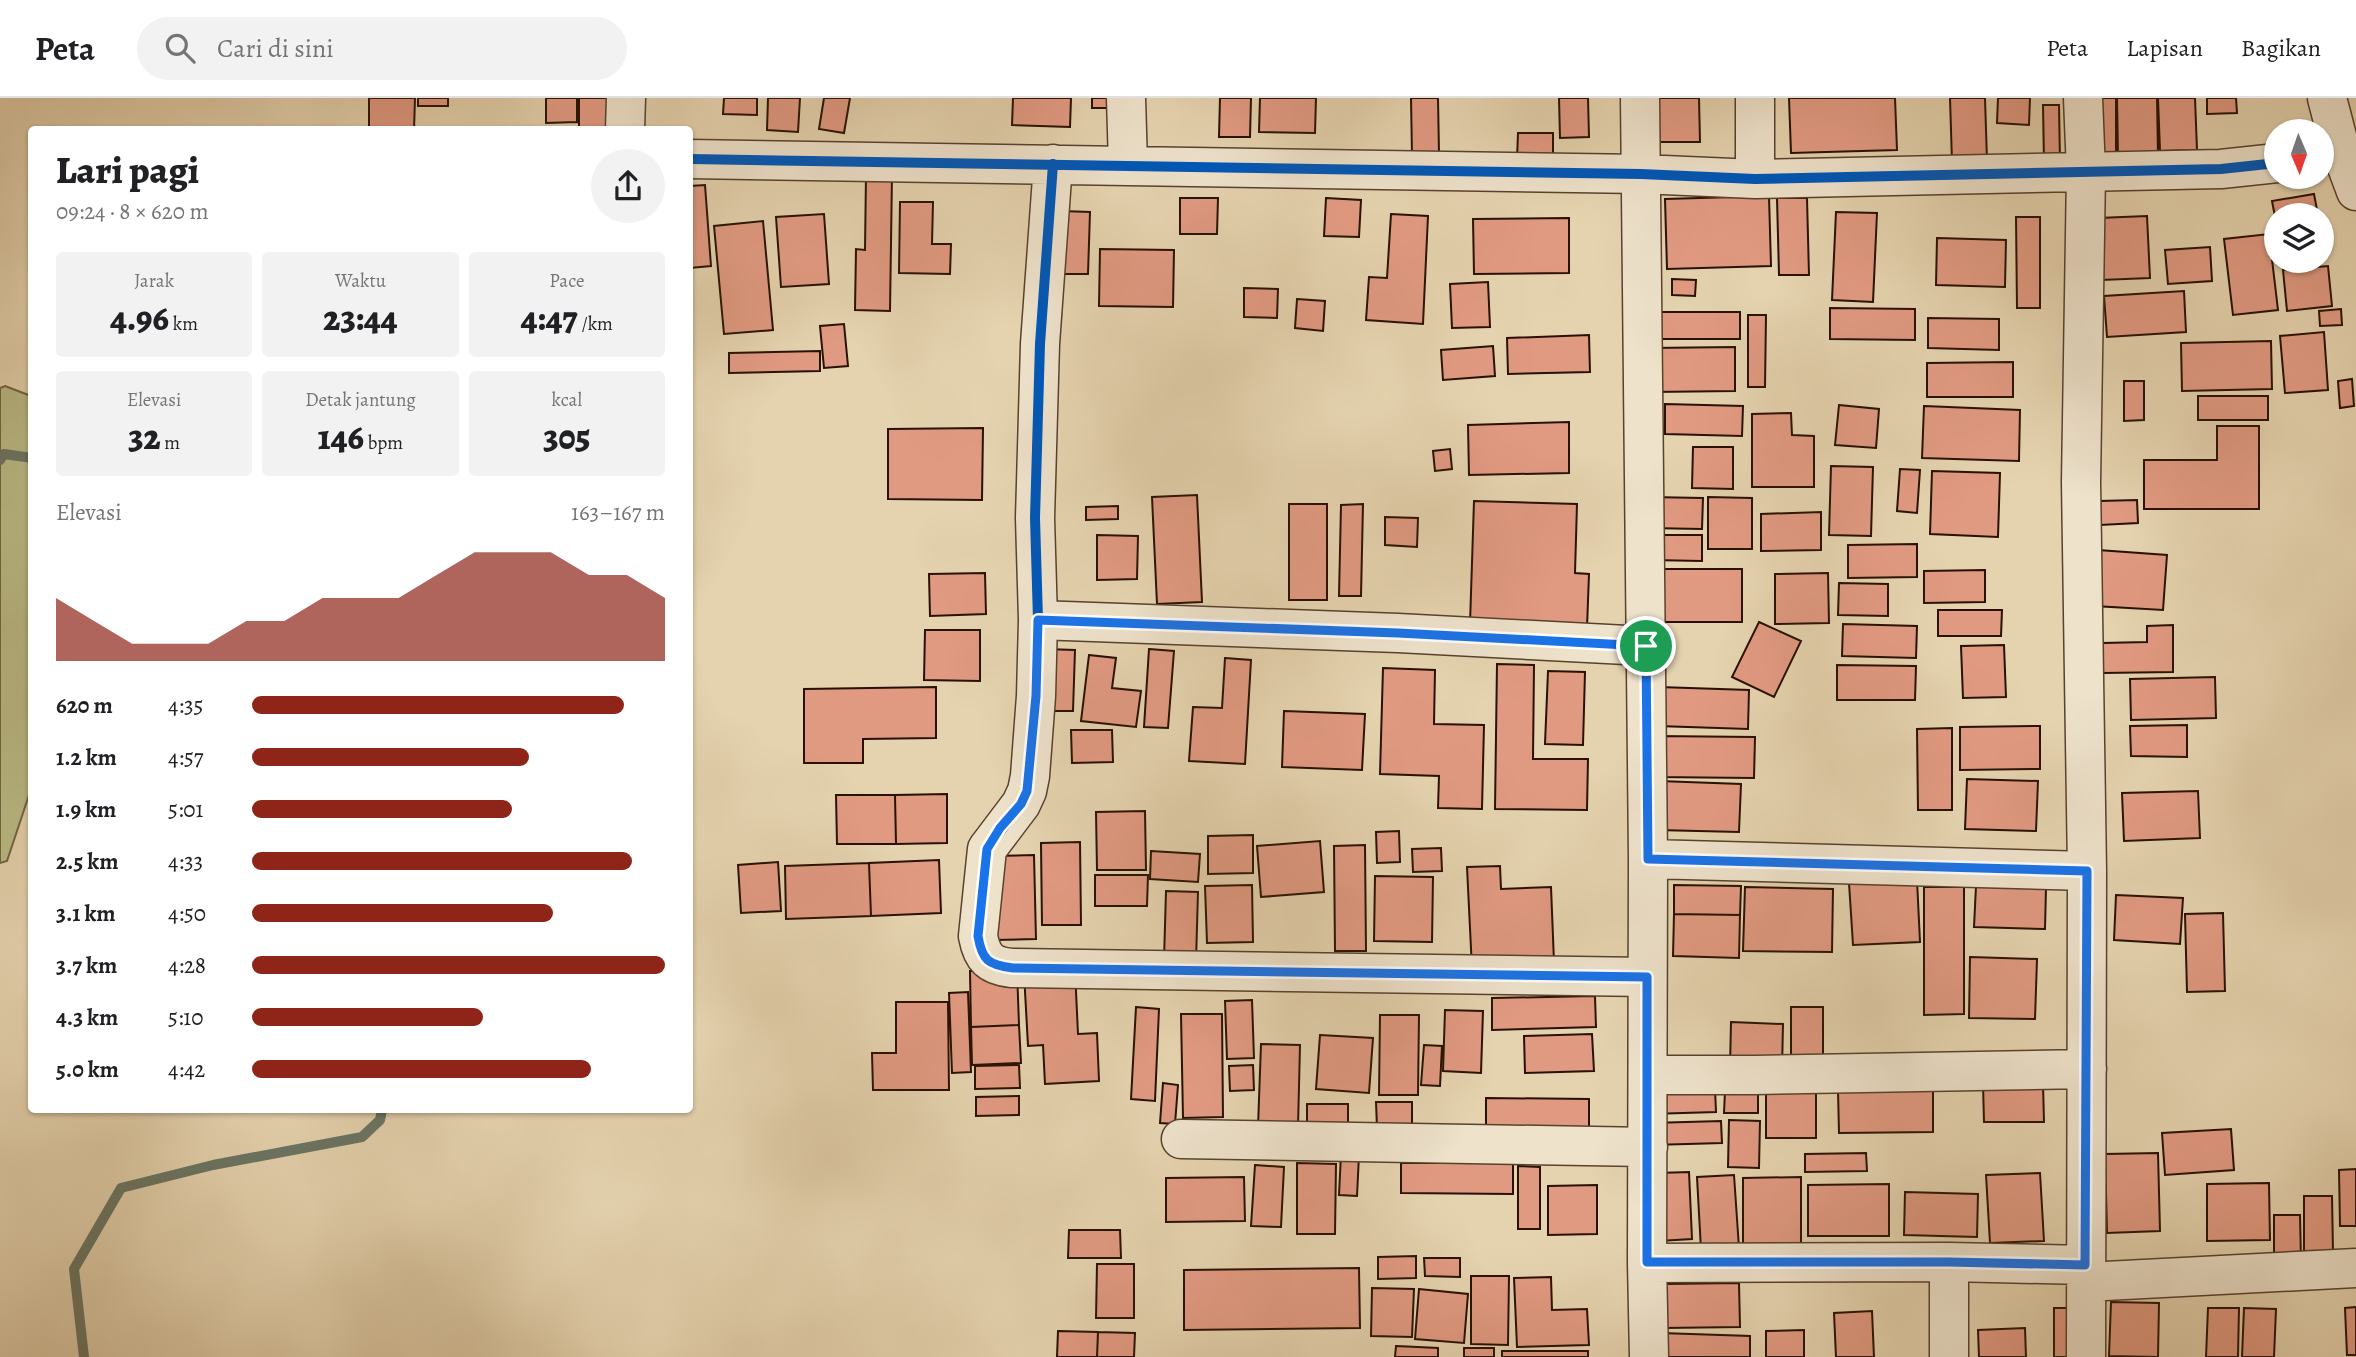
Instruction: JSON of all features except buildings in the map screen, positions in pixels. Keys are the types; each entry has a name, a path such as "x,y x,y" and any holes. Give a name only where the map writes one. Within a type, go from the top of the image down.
{"street":[{"path":"625,126 626,98"},
{"path":"1126,98 1128,165"},
{"path":"1640,98 1648,859 1647,1262 1650,1357"},
{"path":"1755,98 1755,180"},
{"path":"2083,98 2086,172 2081,482 2087,871 2086,1357"},
{"path":"2328,98 2329,119"},
{"path":"2334,155 2356,191"},
{"path":"693,159 1641,174 1755,180 2221,169 2264,164"},
{"path":"1053,164 1040,344 1035,518 1038,620 1036,696 1027,791 1021,804 1000,828 987,849 978,936 985,958 991,963 1013,968 1647,977"},
{"path":"1038,620 1398,633 1646,646"},
{"path":"1648,859 2087,871"},
{"path":"1648,1075 2087,1069"},
{"path":"1181,1139 1648,1147"},
{"path":"1647,1262 1949,1262 2086,1273 2356,1268"},
{"path":"1949,1262 1949,1357"}],"green space":[{"path":"5,386 28,395 28,798 7,861 0,863 0,388"}],"waterway":[{"path":"0,460 4,454 28,457"},
{"path":"84,1357 74,1269 121,1188 213,1165 362,1137 380,1120 381,1113"}],"cycle path":[{"path":"693,159 1641,174 1755,179 2221,169 2264,164"},
{"path":"1053,164 1040,344 1035,518 1038,620 1030,776 1021,804 987,849 978,936 988,960 1012,968 1647,977"}],"route":[{"path":"1038,620 1398,633 1646,646 1648,859 2087,871 2085,1265 1647,1262 1647,977 1013,968 1000,967 985,958 978,936 987,849 1000,828 1021,804 1030,776 1038,620"}]}
